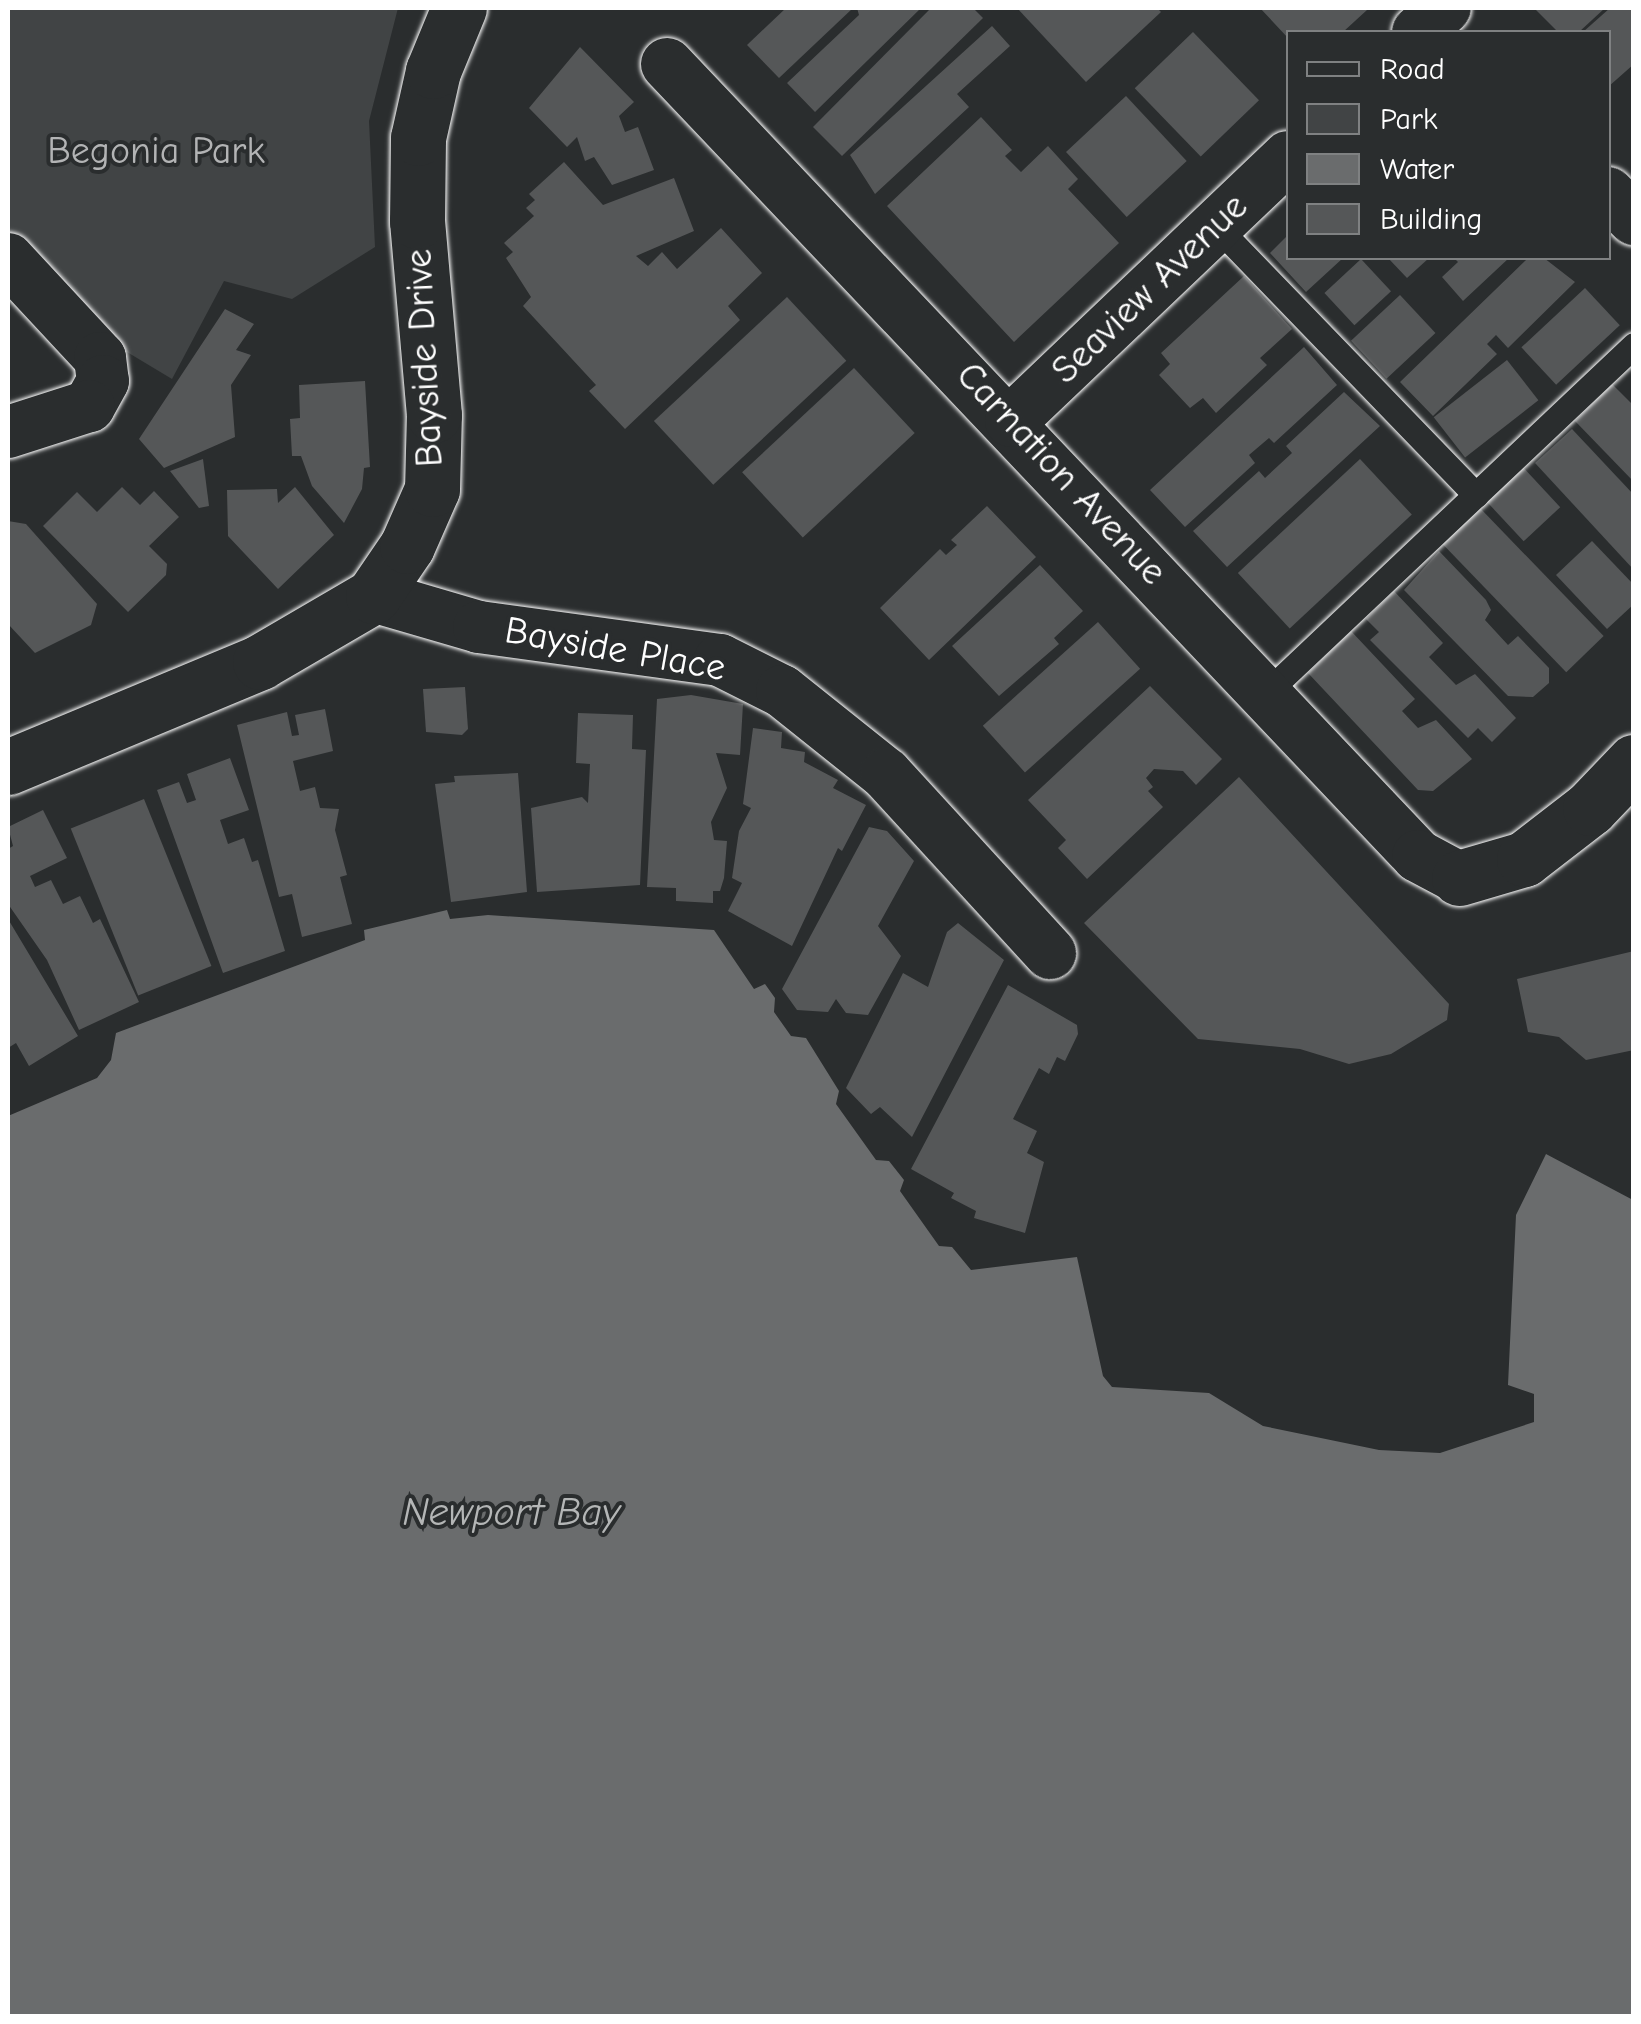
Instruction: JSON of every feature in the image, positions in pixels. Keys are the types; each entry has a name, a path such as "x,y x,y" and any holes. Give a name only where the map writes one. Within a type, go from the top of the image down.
{"main road":[{"name":"Bayside Drive","path":"8,767 260,662 373,596 408,546 432,490 434,414 417,221 418,138 433,71 459,8"},
{"path":"1459,878 1524,859 1630,774"}],"street":[{"name":"Carnation Avenue","path":"666,64 1011,420 1418,856 1459,878"},
{"name":"Seaview Avenue","path":"1011,420 1286,159"},
{"path":"1611,195 1634,219"},
{"path":"8,259 100,358 103,381 88,406 8,432"},
{"name":"Bayside Place","path":"373,596 479,627 720,660 782,690 886,774 1050,953"}],"lane":[{"path":"1216,226 1476,495"},
{"path":"1266,693 1634,346"}],"green space":[{"name":"Begonia Park","path":"8,8 398,8 369,121 375,247 292,299 224,281 172,379 117,346 8,230"}],"water":[{"name":"Newport Bay","path":"447,910 450,919 488,915 714,930 754,989 765,984 775,998 774,1012 791,1036 806,1038 839,1091 836,1104 876,1160 889,1161 904,1180 900,1191 939,1246 952,1247 971,1270 1077,1257 1103,1376 1112,1387 1209,1393 1263,1426 1379,1450 1440,1453 1534,1422 1534,1394 1508,1385 1516,1215 1546,1154 1633,1200 1633,2016 8,2016 8,1116 97,1078 111,1060 116,1033 365,940 364,930"}],"building":[{"path":"786,8 853,8 779,78 747,45"},
{"path":"857,8 921,8 815,112 787,83 859,15"},
{"path":"931,8 973,8 983,18 842,156 813,127"},
{"path":"1017,8 1157,8 1161,12 1086,82"},
{"path":"1260,8 1367,10 1345,30 1286,30 1286,36"},
{"path":"1534,8 1605,8 1581,30 1556,30"},
{"path":"1610,8 1634,8 1634,64 1611,84 1611,30 1585,30"},
{"path":"992,26 1010,46 957,94 969,107 875,194 850,155"},
{"path":"1193,32 1259,100 1201,157 1135,88"},
{"path":"580,47 634,102 619,116 625,132 638,127 654,170 612,185 594,157 585,161 577,137 567,147 529,108"},
{"path":"1126,96 1187,161 1127,217 1066,152"},
{"path":"981,117 1012,150 1005,156 1021,172 1048,146 1078,179 1068,189 1119,243 1014,342 887,206"},
{"path":"564,162 603,205 674,178 694,231 636,256 648,266 662,252 677,269 721,228 762,273 728,306 740,320 625,429 589,391 596,385 523,306 531,297 506,258 513,252 504,243 534,216 526,208 535,200 529,194"},
{"path":"1286,237 1286,260 1341,260 1306,292 1270,253"},
{"path":"1362,260 1391,291 1354,325 1324,293"},
{"path":"1390,260 1427,260 1407,278"},
{"path":"1507,260 1463,301 1442,277 1458,262"},
{"path":"1526,260 1547,260 1575,282 1508,348 1496,335 1487,344 1497,354 1433,416 1400,382"},
{"path":"1244,276 1292,329 1260,358 1267,365 1216,413 1203,398 1190,408 1159,375 1170,364 1161,353"},
{"path":"1585,288 1620,325 1556,385 1521,347"},
{"path":"1400,295 1435,333 1386,379 1351,341"},
{"path":"787,297 846,361 713,485 654,421"},
{"path":"225,309 254,324 236,350 251,355 231,385 235,437 164,468 139,439"},
{"path":"1304,347 1337,385 1274,443 1269,438 1249,455 1255,463 1185,527 1150,490"},
{"path":"1507,360 1538,400 1465,457 1434,417"},
{"path":"854,368 915,433 803,537 742,472"},
{"path":"365,381 370,467 364,468 362,489 344,523 312,486 301,456 292,456 290,419 300,418 299,385"},
{"path":"1612,384 1634,406 1634,482 1575,421"},
{"path":"1344,392 1380,426 1227,567 1193,531 1259,471 1265,478 1292,453 1286,446"},
{"path":"1572,429 1634,495 1634,570 1535,463"},
{"path":"203,459 209,506 199,508 170,471"},
{"path":"1360,459 1412,515 1290,628 1238,573"},
{"path":"1520,464 1560,507 1524,541 1483,498"},
{"path":"122,487 140,505 154,491 179,517 149,546 167,564 166,575 128,612 43,526 77,492 97,512"},
{"path":"295,487 334,535 278,589 228,536 227,490 277,489 278,503"},
{"path":"987,506 1036,557 929,660 880,608 940,549 946,555 957,545 951,540"},
{"path":"1480,508 1604,636 1566,672 1443,544"},
{"path":"8,521 26,524 97,604 91,625 35,653 8,624"},
{"path":"1592,541 1634,585 1634,604 1607,629 1556,575"},
{"path":"1439,551 1486,600 1491,610 1485,620 1508,645 1518,636 1549,668 1549,683 1533,697 1508,696 1404,590"},
{"path":"1040,565 1083,611 1054,638 1059,644 999,696 952,646"},
{"path":"1394,591 1443,643 1429,657 1456,685 1475,674 1516,718 1492,742 1478,728 1468,738 1370,640 1379,632 1366,619"},
{"path":"1098,622 1140,669 1025,773 983,726"},
{"path":"1351,631 1415,699 1402,711 1418,728 1436,720 1472,759 1433,791 1418,790 1308,673"},
{"path":"1150,686 1222,759 1196,785 1183,771 1154,769 1146,778 1153,787 1148,791 1163,807 1087,879 1058,848 1066,840 1028,800"},
{"path":"465,687 468,729 462,735 426,732 423,689"},
{"path":"691,695 743,704 740,755 716,753 727,788 711,822 714,840 727,841 724,878 720,891 713,891 713,903 676,901 676,888 647,887 657,699"},
{"path":"325,709 333,751 293,761 300,791 315,787 320,808 339,809 335,830 347,875 340,877 352,924 302,937 292,894 279,897 237,725 287,712 292,736 299,735 295,715"},
{"path":"578,713 633,715 632,749 646,750 640,885 537,892 531,808 582,797 588,803 590,764 576,763"},
{"path":"753,728 782,732 781,748 805,752 804,762 838,780 833,788 866,805 842,851 838,848 792,946 728,911 742,883 732,878 739,831 751,808 743,804"},
{"path":"230,758 249,810 220,820 228,844 244,838 252,862 258,860 285,951 223,973 157,790 179,782 187,803 196,800 187,774"},
{"path":"518,773 527,892 451,902 435,784 455,782 454,776"},
{"path":"1239,777 1449,1004 1447,1020 1391,1054 1349,1064 1300,1049 1198,1039 1084,923"},
{"path":"144,799 211,966 138,995 71,829"},
{"path":"43,810 67,858 30,876 35,887 51,880 63,904 80,896 93,923 100,919 139,1002 79,1030 47,960 8,904 8,849 13,846 8,827"},
{"path":"869,827 887,831 914,861 878,926 901,956 868,1015 846,1013 836,999 828,1012 797,1010 782,989"},
{"path":"8,919 78,1036 29,1066 16,1043 8,1048"},
{"path":"958,923 1004,960 912,1137 880,1107 871,1114 846,1088 903,973 928,987 947,932"},
{"path":"1634,951 1634,1050 1586,1060 1559,1037 1528,1032 1517,979"},
{"path":"1008,985 1077,1025 1078,1034 1065,1061 1057,1057 1049,1074 1039,1068 1013,1119 1037,1131 1027,1153 1044,1162 1025,1233 974,1218 976,1211 951,1198 954,1193 911,1169"}]}
